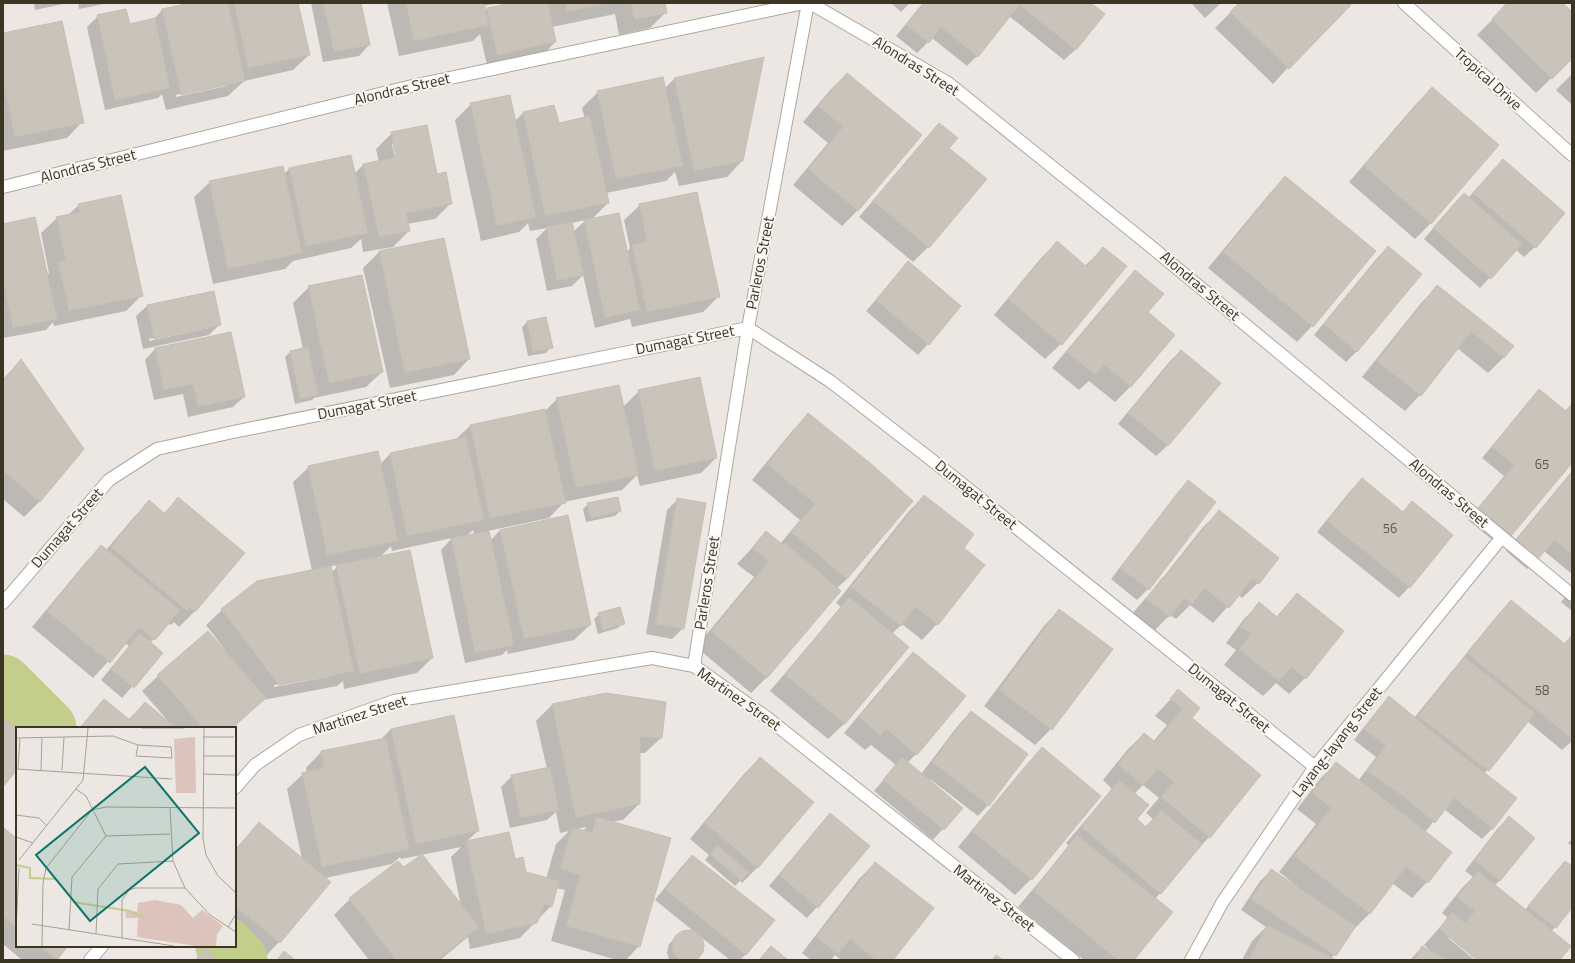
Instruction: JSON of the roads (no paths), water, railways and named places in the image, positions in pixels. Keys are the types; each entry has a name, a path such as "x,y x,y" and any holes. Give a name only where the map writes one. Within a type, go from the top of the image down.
{"street":[{"name":"Alondras Street","path":"3,187 412,86 804,3"},
{"name":"Alondras Street","path":"809,3 948,83 1149,244 1572,595"},
{"name":"Parleros Street","path":"694,666 748,328 809,3"},
{"name":"Tropical Drive","path":"1404,3 1572,155"},
{"name":"Dumagat Street","path":"3,603 109,480 157,449 233,432 748,328 830,381 948,473 1315,767"},
{"name":"Layang-layang Street","path":"1191,960 1222,904 1315,767 1502,537"},
{"name":"Martinez Street","path":"236,787 255,765 299,735 394,701 652,658 694,666 766,717 1073,960"},
{"path":"90,960 101,947"}],"waterway":[{"path":"3,684 46,727"},
{"path":"226,947 238,960"}]}
